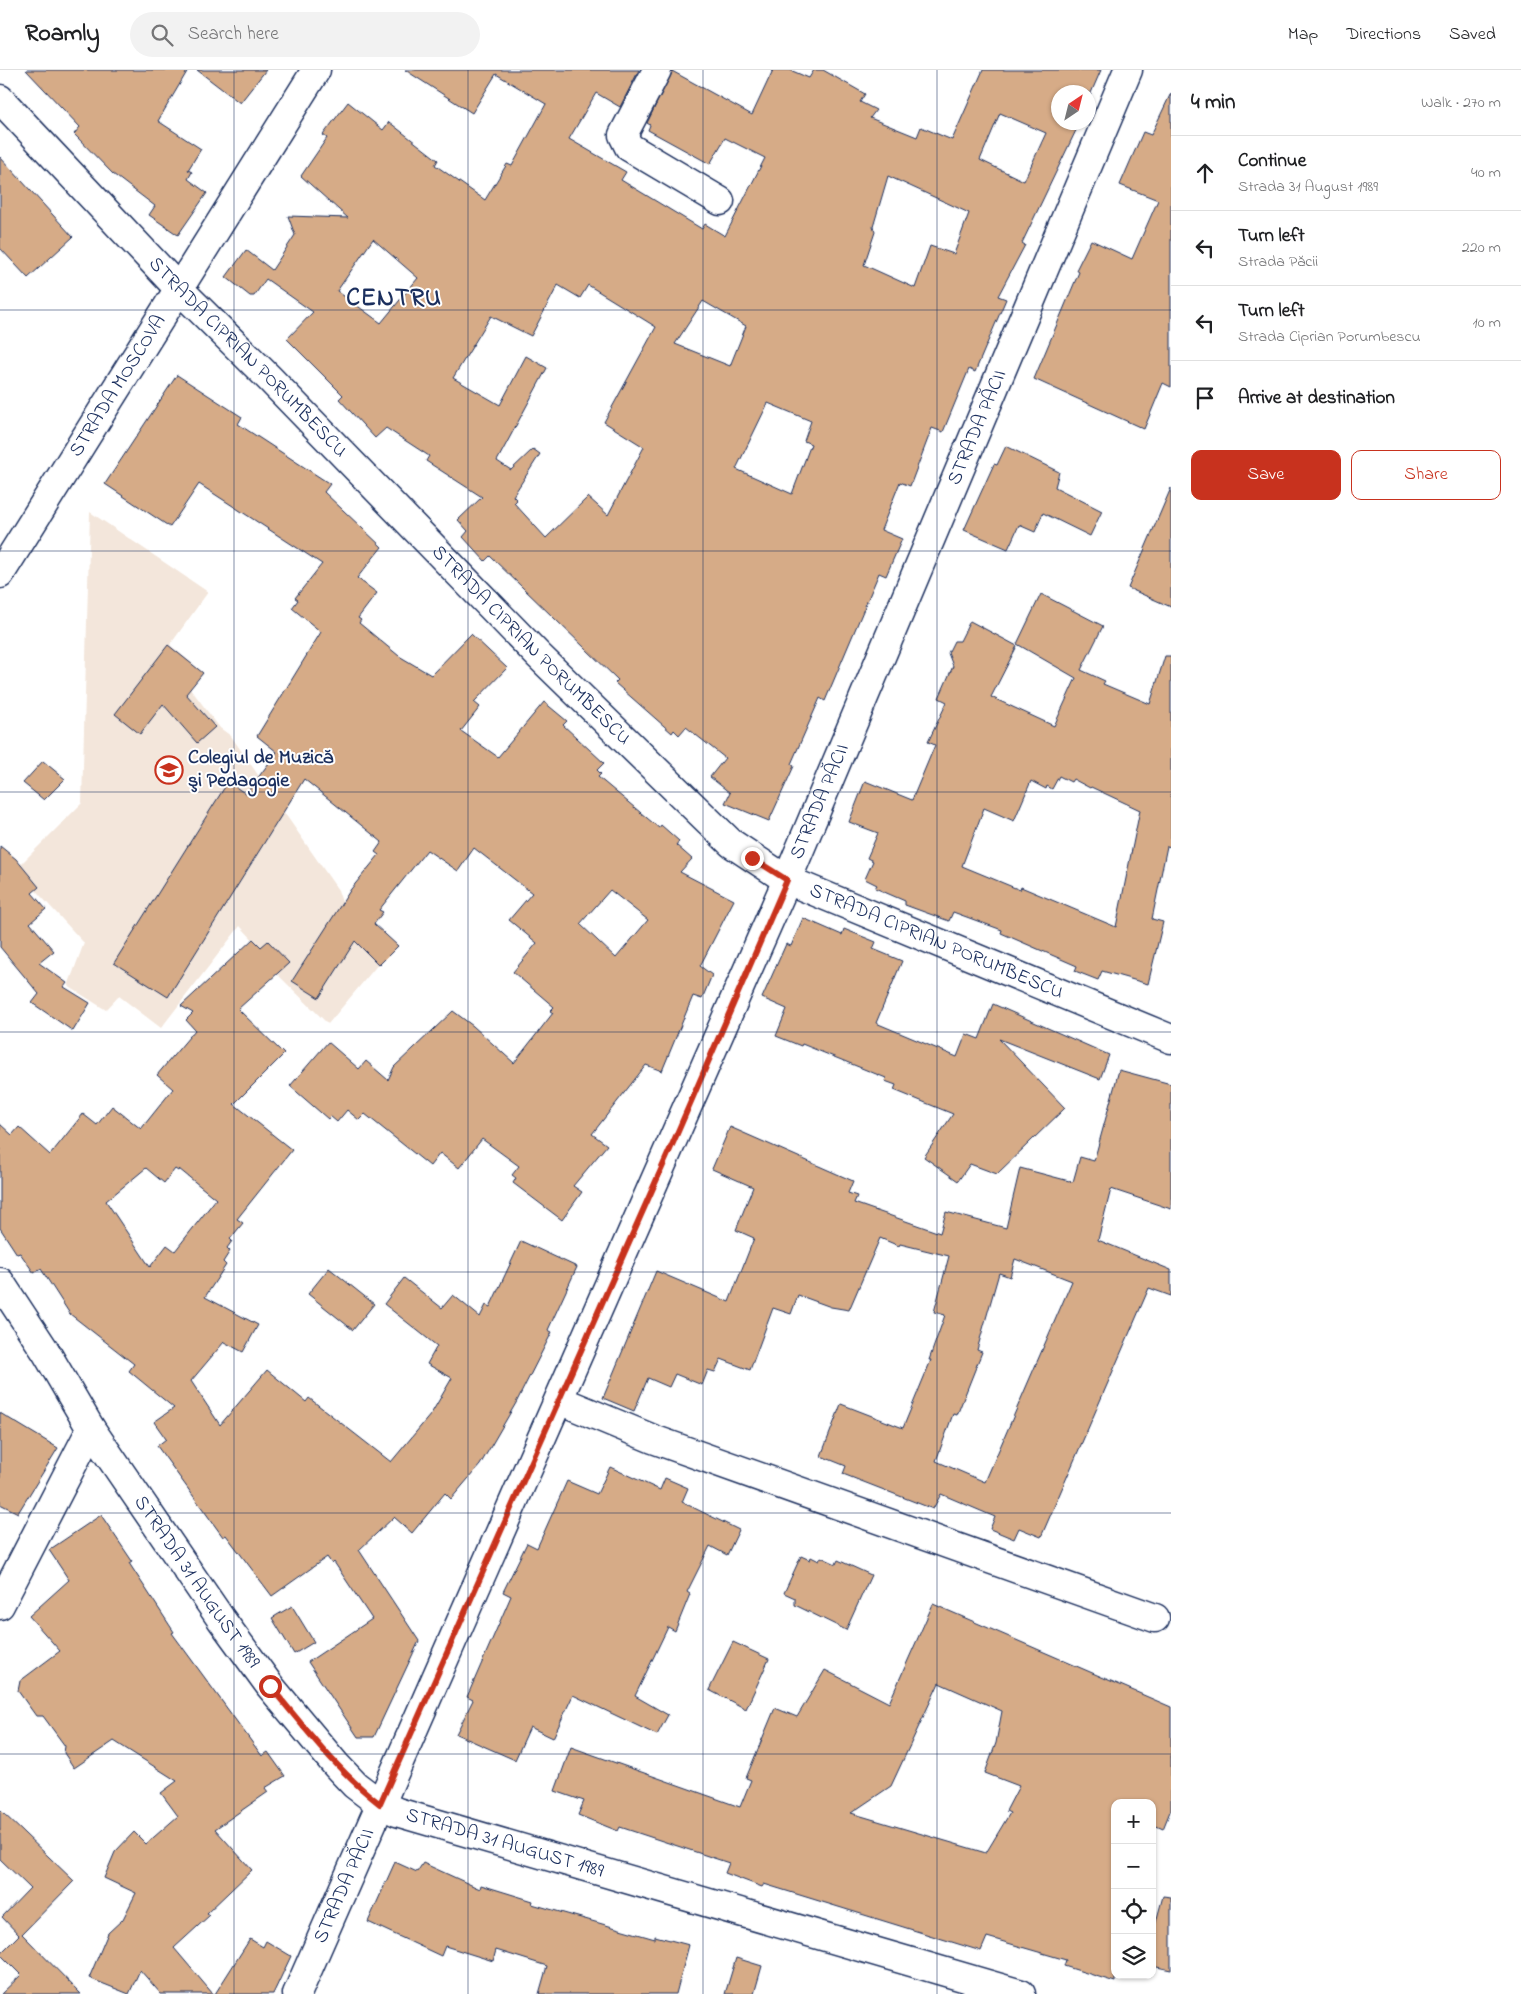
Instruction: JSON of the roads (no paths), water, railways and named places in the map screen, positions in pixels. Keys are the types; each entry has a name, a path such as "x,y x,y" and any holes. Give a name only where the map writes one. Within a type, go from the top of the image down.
{"street":[{"name":"STRADA MOSCOVA","path":"0,574 316,70"},
{"path":"657,70 622,135 629,147 720,201"},
{"name":"STRADA PĂCII","path":"297,1994 787,880 1128,70"},
{"name":"STRADA CIPRIAN PORUMBESCU","path":"0,99 178,288 269,378 539,656 731,842 787,880 1171,1039"},
{"name":"STRADA 31 AUGUST 1989","path":"0,1282 46,1352 91,1429 221,1619 270,1686 336,1765 355,1785 380,1804 397,1812 1021,1994"},
{"path":"559,1400 653,1438 1155,1618"},
{"path":"0,1605 91,1429"}],"place":[{"name":"Colegiul de Muzică şi Pedagogie","path":"169,770"}],"district":[{"name":"CENTRU","path":"394,299"}]}
